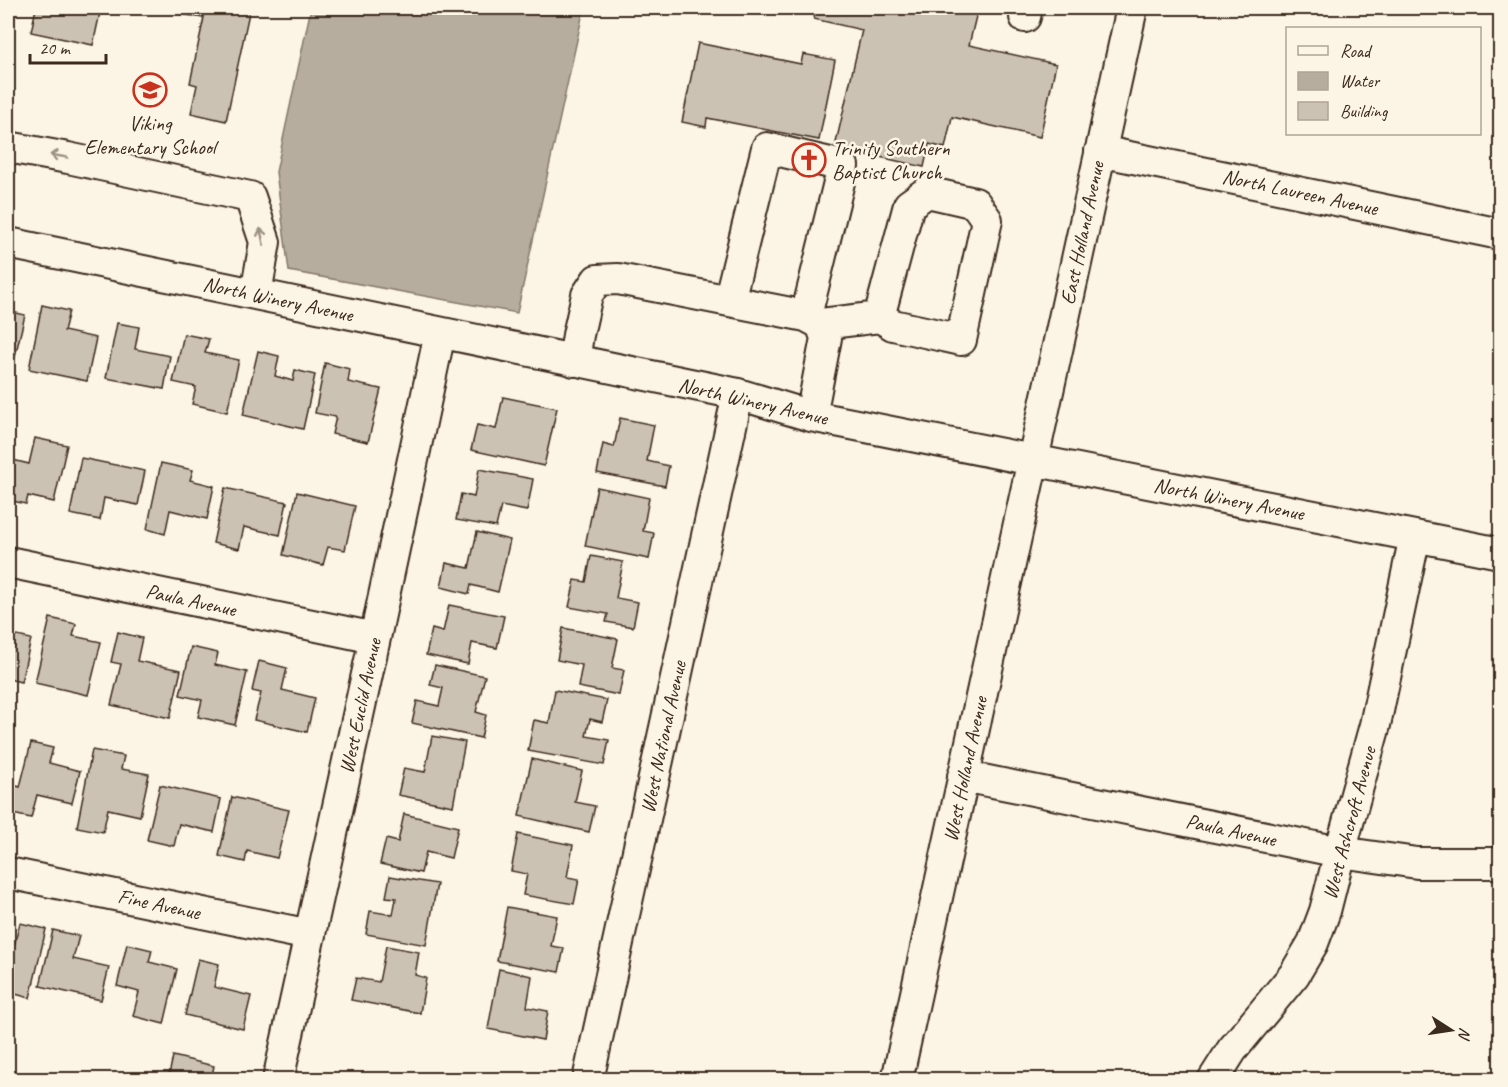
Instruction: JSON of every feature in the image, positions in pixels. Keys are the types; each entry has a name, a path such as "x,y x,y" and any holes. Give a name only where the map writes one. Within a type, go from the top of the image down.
{"street":[{"name":"East Holland Avenue","path":"1032,459 1132,8"},
{"path":"8,147 250,197 264,242 256,294"},
{"path":"729,301 766,147 843,166 814,320 826,338 811,416"},
{"name":"North Laureen Avenue","path":"1100,151 1500,234"},
{"path":"574,361 587,295 597,280 618,279 814,320 880,317 893,325 961,340 987,220 975,203 927,192 909,205 882,306"},
{"name":"North Winery Avenue","path":"8,243 738,394 811,416 1500,553"},
{"name":"West Euclid Avenue","path":"279,1080 440,333"},
{"name":"West National Avenue","path":"588,1080 738,394"},
{"name":"West Holland Avenue","path":"897,1080 1032,459"},
{"name":"West Ashcroft Avenue","path":"1213,1079 1232,1050 1294,975 1313,943 1325,911 1375,725 1415,536"},
{"name":"Paula Avenue","path":"8,561 375,638"},
{"name":"Paula Avenue","path":"963,776 1340,852 1417,863 1500,863"},
{"name":"Fine Avenue","path":"8,873 310,935"}],"water":[{"path":"311,8 584,8 517,313 289,271 276,172"}],"building":[{"path":"36,8 101,8 93,45 31,32"},
{"path":"151,8 205,8 202,18"},
{"path":"206,8 250,8 226,121 191,113 197,85 190,83"},
{"path":"816,8 978,8 969,45 1056,64 1040,137 952,117 945,148 929,144 924,167 835,147 862,30 814,19"},
{"path":"698,43 801,64 803,54 835,60 819,140 707,118 706,127 682,122"},
{"path":"42,305 69,311 64,331 96,338 87,381 29,369"},
{"path":"8,311 25,315 12,369 8,368"},
{"path":"117,323 139,327 135,349 170,356 164,389 106,378"},
{"path":"184,334 209,339 205,353 239,360 227,412 192,404 196,387 173,382"},
{"path":"258,351 279,356 275,376 293,381 295,370 315,375 303,429 243,415"},
{"path":"325,363 350,369 348,382 381,389 368,442 332,434 336,417 315,413"},
{"path":"503,397 557,408 544,466 471,450 477,425 496,429"},
{"path":"620,418 654,425 647,461 669,466 665,486 597,473 603,444 614,447"},
{"path":"35,438 67,445 54,502 28,496 26,504 8,500 9,459 29,464"},
{"path":"81,458 145,471 138,505 104,498 100,520 70,514"},
{"path":"161,463 193,470 190,480 214,486 207,519 170,510 165,534 147,529"},
{"path":"479,469 533,479 527,511 501,506 496,527 456,520 461,494 474,497"},
{"path":"597,487 649,498 643,531 654,533 649,559 585,546"},
{"path":"225,488 287,502 280,535 244,527 239,549 213,543"},
{"path":"297,492 355,506 345,550 328,547 323,565 283,555"},
{"path":"477,532 510,540 498,592 471,585 469,594 441,587 446,563 469,568"},
{"path":"591,556 623,562 616,598 638,602 633,627 606,622 608,614 569,607 575,580 586,582"},
{"path":"449,605 504,616 497,648 472,643 468,664 426,655 432,629 443,632"},
{"path":"50,618 76,624 73,636 101,642 88,695 35,683"},
{"path":"563,628 618,639 612,668 624,670 619,695 578,687 582,665 557,660"},
{"path":"118,632 142,638 137,661 181,670 170,718 111,705 121,664 111,662"},
{"path":"8,634 31,639 21,682 8,679"},
{"path":"191,647 218,653 215,665 247,672 235,725 198,717 202,700 180,695"},
{"path":"259,661 287,668 282,690 315,698 307,732 254,720 261,693 252,691"},
{"path":"435,665 485,676 476,712 486,715 481,738 412,723 417,701 439,706 443,688 430,685"},
{"path":"555,690 607,700 602,722 590,719 586,736 609,740 604,765 528,751 534,720 549,723"},
{"path":"432,736 465,742 453,806 398,795 404,768 425,772"},
{"path":"31,743 53,748 49,763 80,771 72,803 37,795 31,818 8,813 8,806 13,785 20,787"},
{"path":"92,750 124,756 121,769 149,774 140,816 108,809 103,832 77,827"},
{"path":"532,759 582,771 575,802 595,806 589,832 519,816"},
{"path":"160,785 221,799 214,832 179,824 174,846 147,840"},
{"path":"232,797 289,810 277,858 247,851 245,862 219,856"},
{"path":"404,814 458,827 451,858 426,852 421,873 380,864 386,839 398,842"},
{"path":"518,834 573,845 567,877 579,879 574,904 523,895 527,874 511,871"},
{"path":"390,876 437,884 426,945 366,934 370,911 393,915 396,898 386,897"},
{"path":"507,907 557,916 551,946 564,948 559,972 497,961"},
{"path":"20,923 46,929 30,998 8,992 8,944 14,946"},
{"path":"53,930 79,936 73,959 109,967 101,1000 40,986"},
{"path":"127,944 152,950 149,962 177,969 164,1024 133,1016 139,992 117,986"},
{"path":"386,946 419,952 415,975 426,978 420,1013 351,1000 356,978 379,982"},
{"path":"198,959 219,964 214,987 251,996 243,1029 185,1015"},
{"path":"499,969 532,976 527,1007 548,1011 543,1040 488,1029"},
{"path":"173,1056 214,1066 211,1080 168,1080"}],"place":[{"name":"Viking Elementary School","path":"150,90"},
{"name":"Trinity Southern Baptist Church","path":"809,160"}]}
